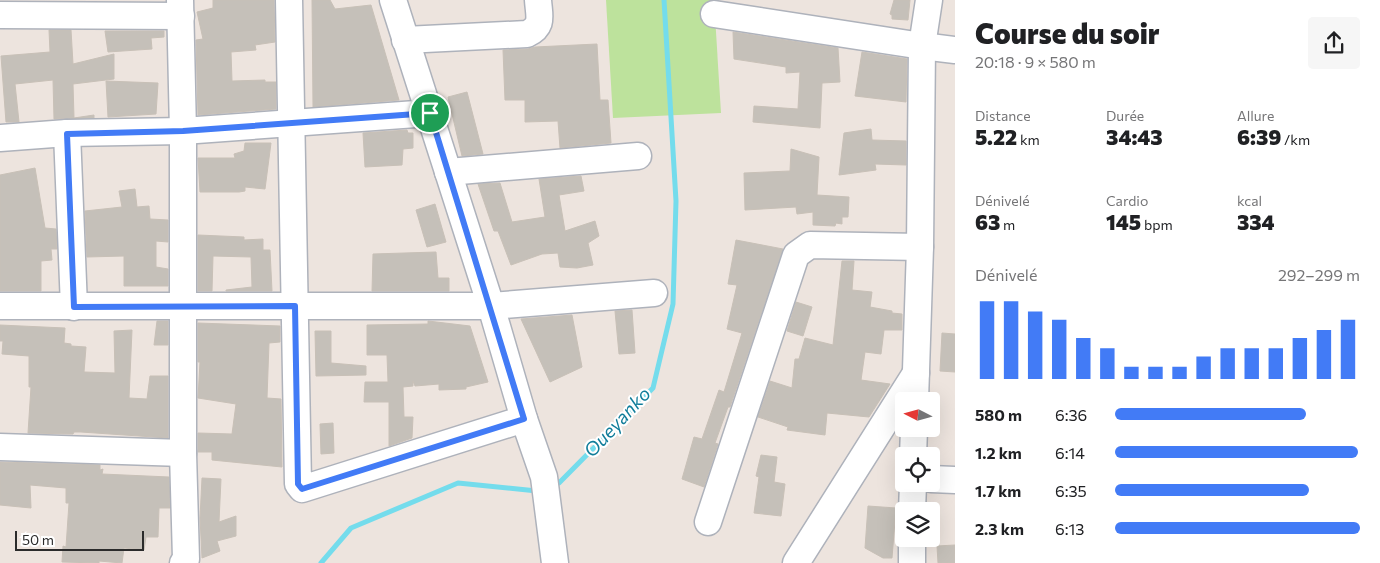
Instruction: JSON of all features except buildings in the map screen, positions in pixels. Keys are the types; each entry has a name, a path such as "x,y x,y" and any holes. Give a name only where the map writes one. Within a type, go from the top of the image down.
{"street":[{"path":"289,0 298,484 302,489 524,419"},
{"path":"392,0 430,113 524,419 544,476 555,563"},
{"path":"405,40 527,34 535,30 540,21 538,0"},
{"path":"915,392 920,246 922,46 929,0"},
{"path":"0,15 180,8 183,131 182,453 186,559 183,563"},
{"path":"714,14 955,50"},
{"path":"0,138 183,131 430,113"},
{"path":"67,134 74,307"},
{"path":"448,172 638,156"},
{"path":"708,522 796,255 810,245 920,246"},
{"path":"0,306 490,306 654,293"},
{"path":"796,563 916,372"},
{"path":"0,447 182,453"},
{"path":"940,479 955,480"},
{"path":"912,547 912,563"}],"green space":[{"path":"606,0 714,0 721,113 613,118"}],"waterway":[{"name":"Oueyanko","path":"552,486 559,483 653,388 673,304 676,201 664,0"},
{"name":"Oueyanko","path":"321,563 351,528 458,483 537,491"}],"route":[{"path":"430,113 524,419 302,489 298,484 295,306 74,307 67,134 183,131 430,113"}]}
